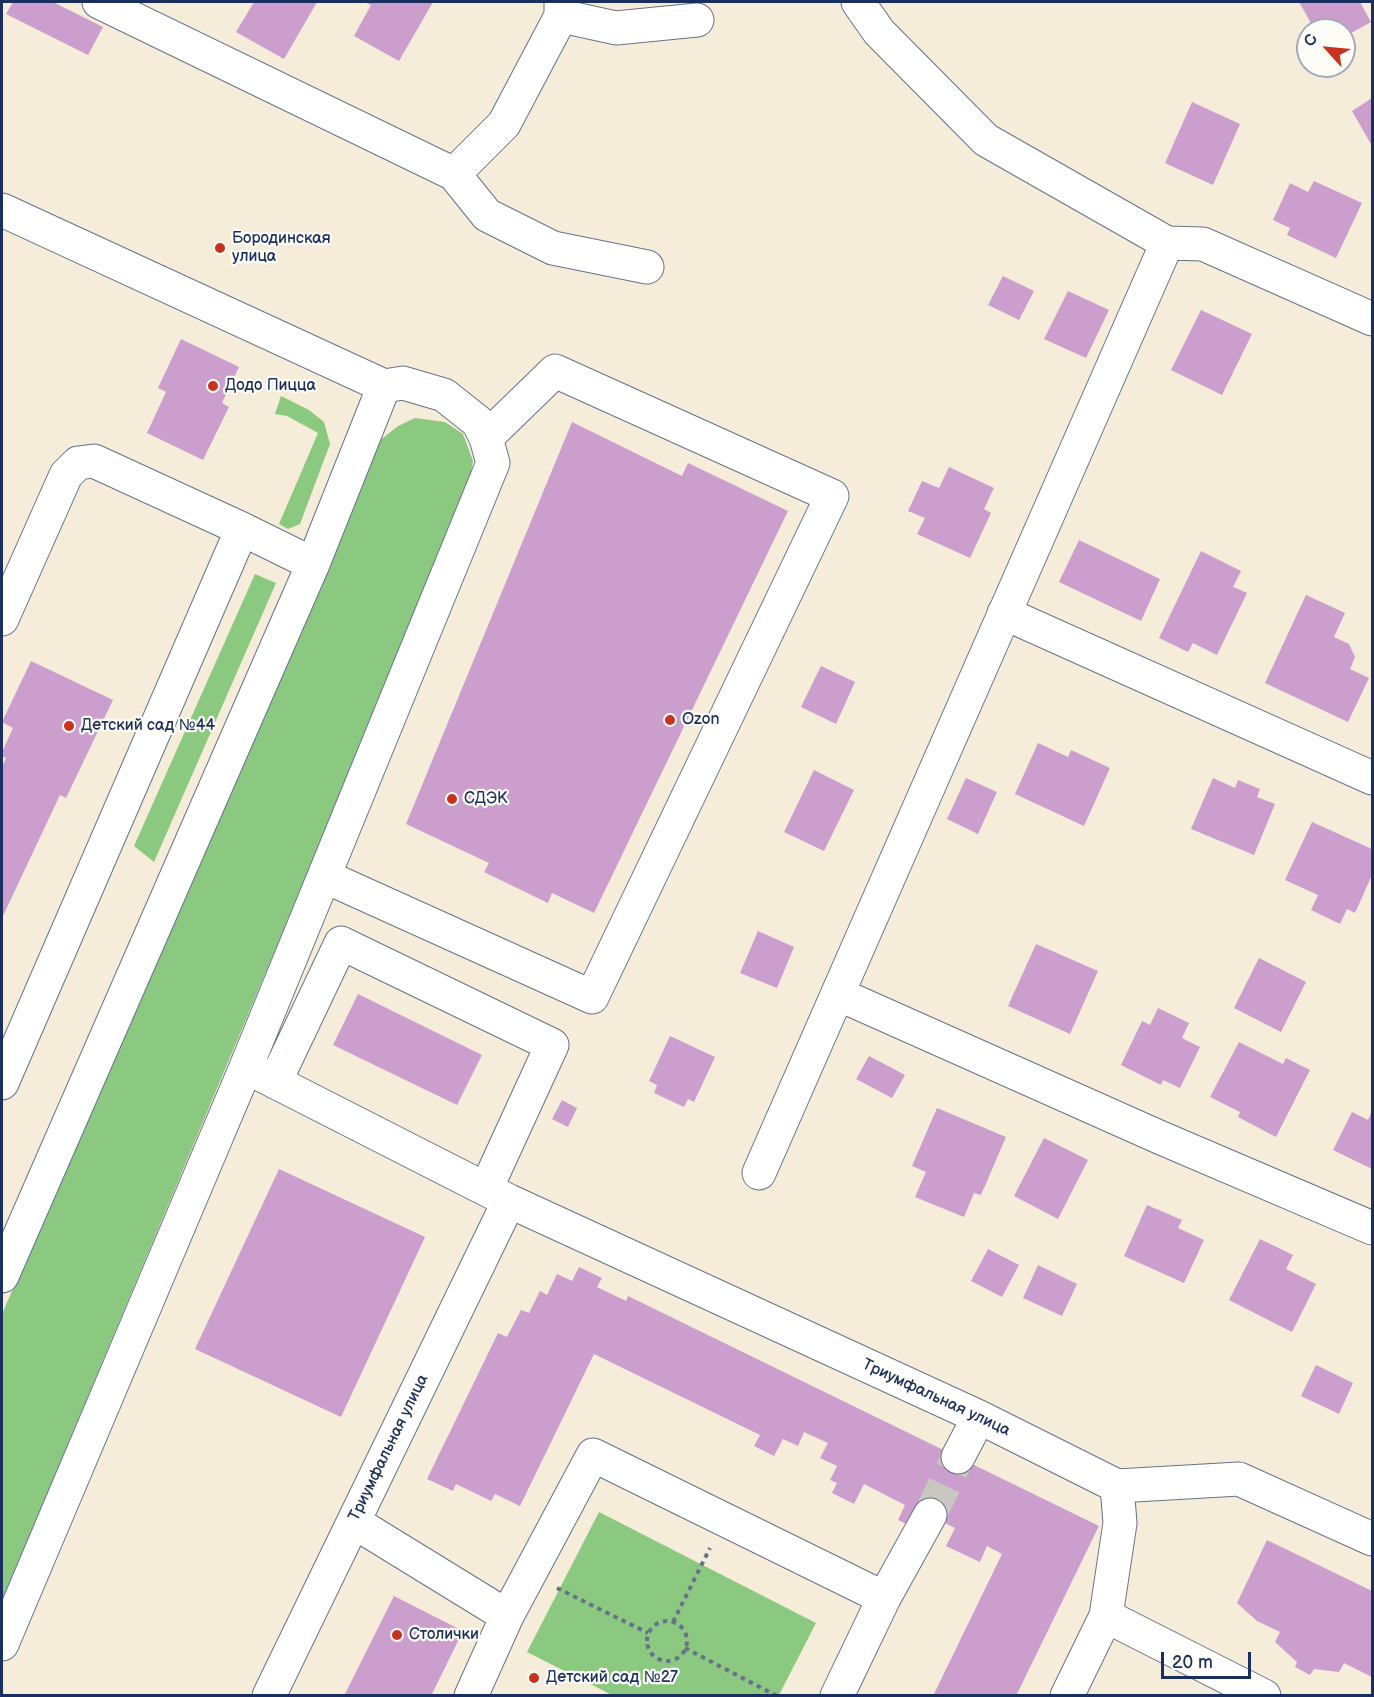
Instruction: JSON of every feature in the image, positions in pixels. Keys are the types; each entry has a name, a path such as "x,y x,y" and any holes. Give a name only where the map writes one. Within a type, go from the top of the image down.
{"street":[{"path":"99,2 454,174 487,215 553,248 647,267"},
{"path":"858,2 879,32 986,140 1167,243 1203,244 1372,319"},
{"path":"454,174 504,124 561,9 616,28 697,20"},
{"path":"2,210 384,386 403,383 444,395 478,422 486,438 493,463 246,1067 2,1644"},
{"path":"759,1173 1167,243"},
{"path":"324,876 592,997 832,496 555,372 486,438"},
{"path":"3,1266 313,564 384,386"},
{"path":"2,619 66,475 78,463 94,461 313,564"},
{"path":"2,1083 242,529"},
{"path":"1004,613 1372,778"},
{"path":"274,1082 340,943 552,1045 497,1195"},
{"path":"838,994 1159,1137 1372,1228"},
{"name":"Триумфальная улица","path":"246,1067 497,1195 979,1418 1117,1486 1239,1479 1372,1539"},
{"name":"Триумфальная улица","path":"268,1695 354,1521 497,1195"},
{"path":"958,1457 979,1418"},
{"path":"471,1695 507,1616 593,1455 884,1599"},
{"path":"1067,1695 1106,1616 1120,1523 1117,1486"},
{"path":"837,1695 884,1599 930,1515"},
{"path":"354,1521 507,1616"},
{"path":"1106,1616 1264,1695"}],"path":[{"path":"673,1622 724,1520"},
{"path":"530,1574 648,1633"},
{"path":"673,1622 680,1625 687,1636 685,1648 678,1658 666,1661 654,1656 647,1646 648,1633 656,1623 673,1622"},
{"path":"685,1648 777,1695"}],"green space":[{"path":"281,396 309,410 324,422 330,444 300,524 288,529 279,524 318,433 287,416 275,414"},
{"path":"415,418 445,422 463,434 473,461 468,490 2,1601 2,1314 379,441 398,426"},
{"path":"255,574 276,583 154,862 134,846"},
{"path":"599,1512 816,1623 779,1695 612,1695 527,1652"}],"building":[{"path":"13,2 53,2 103,27 88,55 6,14"},
{"path":"254,2 317,2 284,59 236,32"},
{"path":"364,2 433,2 399,61 354,36 371,5"},
{"path":"1299,2 1360,2 1371,22 1356,30 1356,18 1308,18"},
{"path":"1372,98 1372,146 1352,111"},
{"path":"1192,102 1240,124 1213,185 1165,163"},
{"path":"1314,181 1362,203 1336,258 1287,235 1290,228 1273,220 1290,183 1308,192"},
{"path":"1003,276 1034,291 1019,320 988,305"},
{"path":"1068,291 1109,310 1086,358 1044,339"},
{"path":"1201,310 1252,334 1222,395 1171,370"},
{"path":"181,339 239,367 222,403 229,407 203,460 147,433 166,392 158,388"},
{"path":"572,422 682,476 688,463 788,511 594,913 552,893 548,903 484,872 489,863 406,824"},
{"path":"949,467 994,488 984,509 991,513 970,558 917,534 925,518 908,511 922,481 939,488"},
{"path":"1079,540 1160,579 1141,621 1059,582"},
{"path":"1201,551 1241,571 1233,587 1247,593 1217,655 1193,643 1188,652 1159,638"},
{"path":"1306,595 1345,613 1334,637 1349,644 1355,657 1350,669 1369,678 1348,722 1265,683"},
{"path":"31,661 113,700 66,798 60,795 2,918 2,767 6,758 2,756 2,752 13,728 2,722"},
{"path":"821,666 855,682 836,724 801,707"},
{"path":"1038,743 1068,757 1071,750 1110,768 1084,826 1015,794"},
{"path":"814,770 854,790 824,851 784,832"},
{"path":"966,778 997,792 978,834 947,819"},
{"path":"1213,778 1235,788 1238,780 1260,789 1257,797 1275,804 1254,855 1191,829"},
{"path":"1312,822 1372,849 1372,875 1355,913 1347,909 1340,924 1311,910 1318,895 1285,880"},
{"path":"758,931 794,947 777,988 740,973"},
{"path":"1036,944 1098,971 1070,1034 1008,1006"},
{"path":"1259,958 1306,982 1281,1032 1234,1008"},
{"path":"358,994 482,1055 457,1105 333,1045"},
{"path":"1158,1008 1189,1023 1182,1038 1200,1047 1180,1088 1163,1080 1161,1085 1121,1065 1142,1021 1150,1025"},
{"path":"670,1036 715,1057 694,1102 688,1099 684,1107 654,1093 657,1085 649,1081"},
{"path":"1239,1042 1283,1064 1286,1058 1310,1070 1276,1137 1238,1117 1240,1112 1210,1097"},
{"path":"869,1056 905,1075 892,1098 856,1079"},
{"path":"562,1100 577,1108 568,1127 552,1119"},
{"path":"937,1108 1006,1137 981,1195 974,1193 964,1217 915,1197 926,1172 912,1166"},
{"path":"1372,1111 1372,1169 1333,1150 1352,1112 1368,1120"},
{"path":"1044,1138 1088,1160 1058,1219 1014,1196"},
{"path":"279,1169 425,1237 341,1417 195,1349"},
{"path":"1147,1205 1182,1220 1178,1228 1204,1240 1184,1283 1124,1256"},
{"path":"1260,1239 1293,1255 1286,1269 1316,1284 1292,1332 1229,1300"},
{"path":"988,1249 1019,1265 1002,1297 971,1281"},
{"path":"1038,1265 1077,1284 1062,1316 1023,1298"},
{"path":"579,1267 602,1278 597,1287 626,1301 628,1296 1099,1526 1016,1696 933,1696 1002,1554 987,1546 980,1562 946,1546 955,1528 918,1510 911,1526 898,1520 905,1505 864,1484 854,1504 832,1493 837,1483 830,1480 837,1466 820,1458 828,1443 804,1432 798,1446 783,1439 774,1456 754,1446 760,1435 594,1354 520,1506 495,1494 491,1501 456,1484 453,1491 427,1479 498,1333 507,1337 521,1310 529,1313 540,1291 547,1295 557,1274 572,1281"},
{"path":"1316,1365 1353,1383 1339,1414 1301,1396"},
{"path":"1267,1540 1372,1591 1372,1677 1344,1663 1339,1672 1314,1669 1310,1675 1295,1667 1297,1662 1275,1642 1280,1632 1257,1621 1237,1603"},
{"path":"394,1596 463,1631 431,1696 344,1696"}],"tunnel":[{"path":"930,1515 958,1457"}],"place":[{"name":"Бородинская улица","path":"220,248"},
{"name":"Додо Пицца","path":"213,386"},
{"name":"Ozon","path":"670,720"},
{"name":"Детский сад №44","path":"69,726"},
{"name":"СДЭК","path":"452,799"},
{"name":"Столички","path":"397,1635"},
{"name":"Детский сад №27","path":"534,1678"}]}
